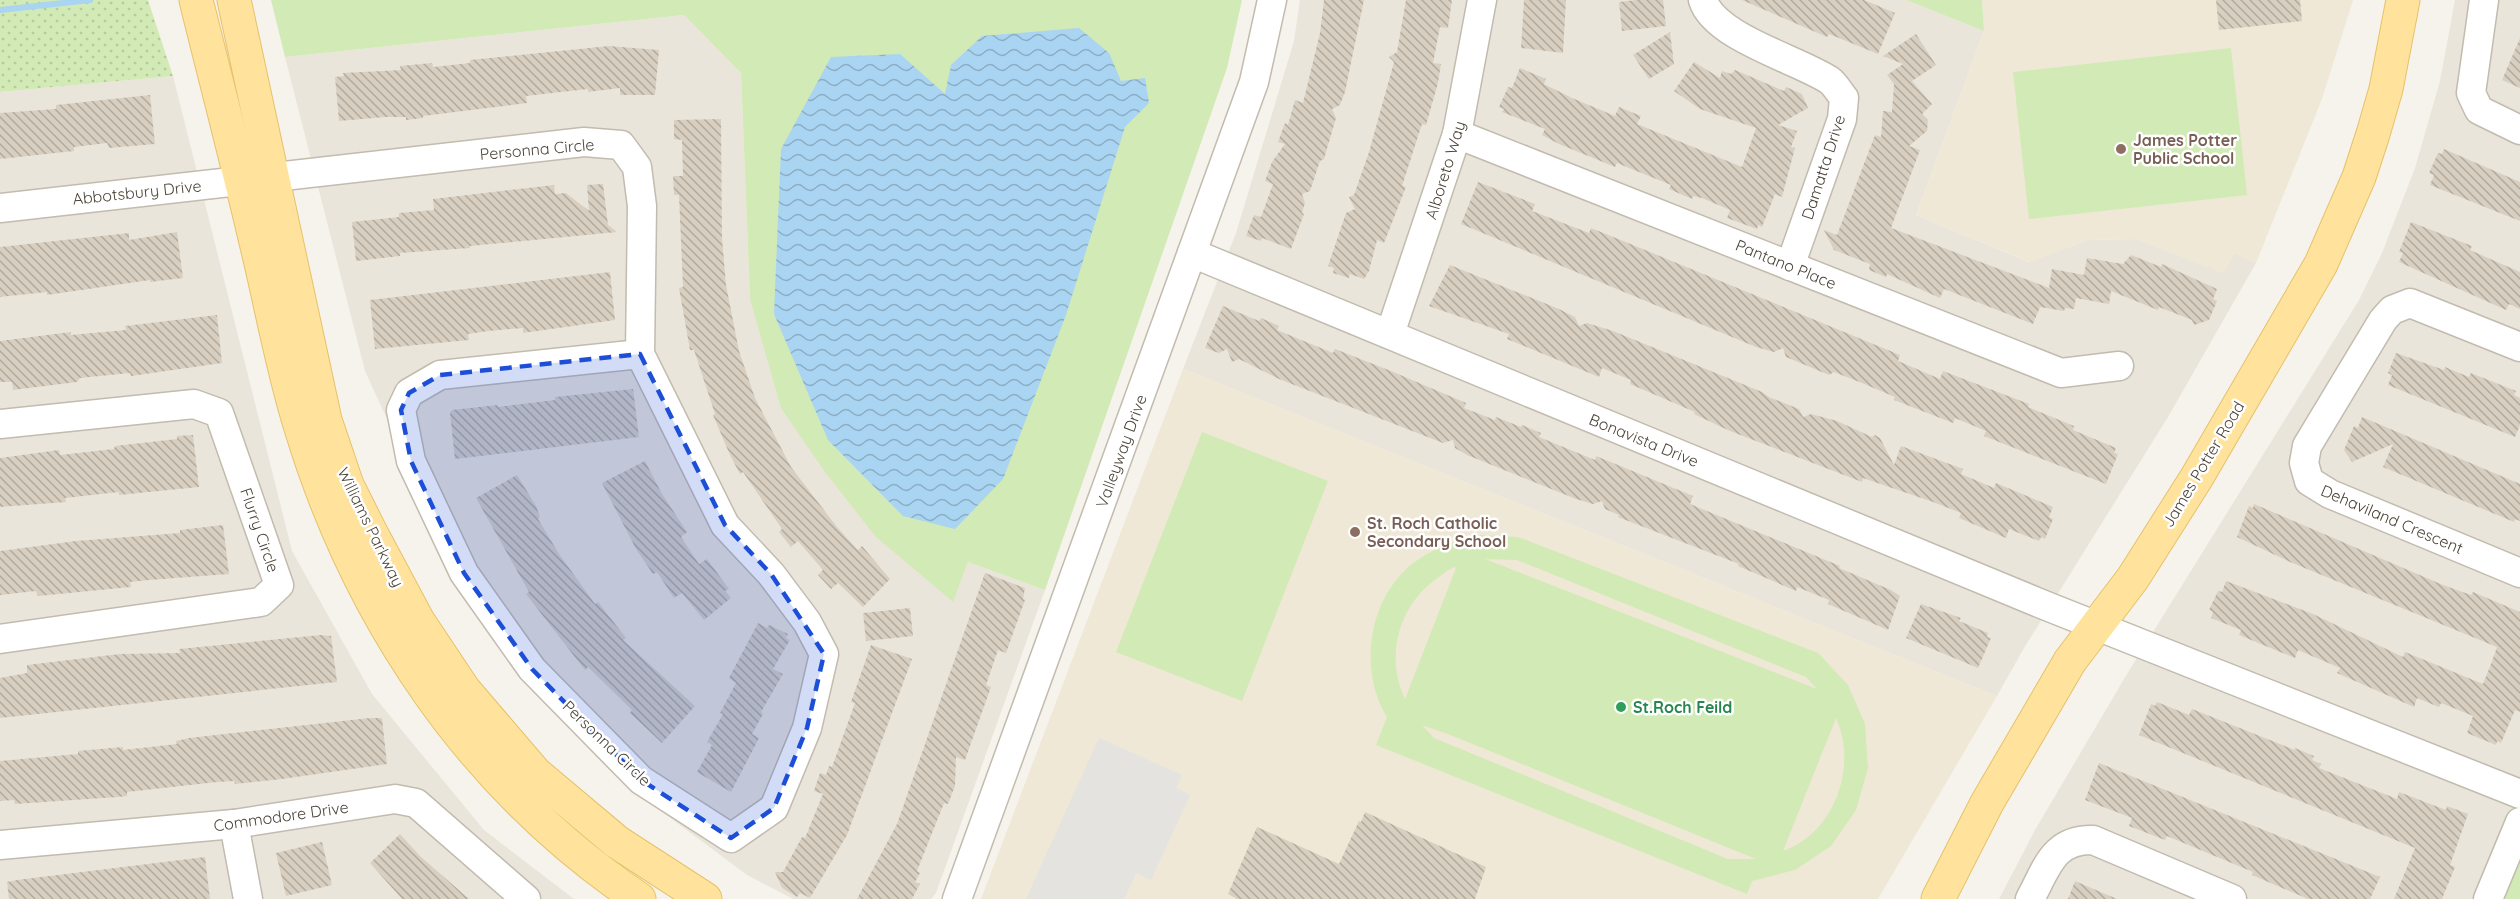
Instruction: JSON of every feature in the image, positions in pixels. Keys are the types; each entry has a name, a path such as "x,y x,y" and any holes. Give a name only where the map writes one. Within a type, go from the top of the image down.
{"main road":[{"name":"Williams Parkway","path":"196,0 300,427 336,530 385,629 416,677 460,734 504,786 562,840 639,899"},
{"name":"Williams Parkway","path":"234,0 274,176 305,337 325,420 347,485 418,621 464,690 535,773 617,842 705,899"},
{"name":"James Potter Road","path":"1938,899 2024,738 2070,661 2133,578 2197,477 2320,264 2359,177 2373,134 2386,88 2403,0"}],"street":[{"name":"Valleyway Drive","path":"957,899 1254,82 1272,0"},
{"name":"Alboreto Way","path":"1390,334 1457,134 1482,0"},
{"name":"Damatta Drive","path":"1703,0 1706,10 1727,27 1755,45 1831,81 1844,98 1842,119 1790,266"},
{"path":"2484,0 2471,93 2479,110 2520,130"},
{"name":"Pantano Place","path":"1457,134 2061,373 2119,366"},
{"name":"Personna Circle","path":"274,176 584,142 621,145 638,167 642,206 640,354 724,525 771,574 807,622 824,654 807,728 774,808 731,838 641,780 532,669 464,573 411,461 401,410 409,393 440,375 640,354"},
{"name":"Abbotsbury Drive","path":"0,208 274,176"},
{"name":"Bonavista Drive","path":"1192,253 2097,626"},
{"name":"Dehaviland Crescent","path":"2520,347 2410,303 2392,310 2383,320 2307,446 2304,460 2309,481 2330,494 2520,573"},
{"name":"Flurry Circle","path":"0,424 194,404 219,413 279,585 261,602 0,639"},
{"path":"2097,626 2520,794"},
{"name":"Commodore Drive","path":"0,845 234,824 395,799 416,803 526,899"},
{"path":"2488,899 2520,822"},
{"path":"234,824 248,899"},
{"path":"2030,899 2055,854 2065,844 2078,840 2093,840 2232,899"}],"highlighted area":[{"path":"640,354 725,525 771,574 824,654 807,728 774,808 750,826 731,838 641,780 532,669 464,573 411,461 401,410 409,393 440,375"}],"shaded area":[{"path":"1300,0 1906,0 1984,31 1916,215 2029,262 2088,240 2136,239 2223,272 2235,253 2256,263 2168,417 2024,648 1997,696 1183,369 1236,233 1294,41"},
{"name":"James Potter Public School","path":"1982,0 2353,0 2322,99 2256,263 2235,253 2223,273 2135,239 2088,240 2030,262 1916,215 1984,31"},
{"path":"2455,0 2520,0 2520,899 1999,899 2035,830 2127,674 2359,300 2382,253 2415,168 2440,81"},
{"path":"684,15 741,73 750,299 952,602 968,562 1045,590 936,893 931,899 793,899 747,875 645,799 476,613 365,371 285,57"},
{"path":"173,76 292,551 372,694 484,830 574,899 0,899 0,92"},
{"name":"St. Roch Catholic Secondary School","path":"1183,369 1997,696 1878,899 981,899"},
{"path":"1099,738 1182,775 1176,788 1190,795 1151,880 1136,873 1124,899 1026,899"}],"green space":[{"path":"0,0 148,0 173,76 0,92"},
{"path":"271,0 1242,0 1227,68 1045,590 968,562 953,602 875,536 825,472 781,408 750,299 741,73 684,15 285,57"},
{"path":"1906,0 1982,0 1984,31"},
{"path":"2231,48 2247,195 2029,219 2013,72"},
{"path":"1202,432 1328,481 1242,701 1116,652"},
{"path":"1480,535 1518,537 1818,653 1848,685 1865,724 1868,768 1856,810 1831,846 1795,870 1752,881 1747,894 1376,745 1387,717 1372,678 1372,636 1385,596 1397,579 1420,558","holes":["1485,559 1517,560 1806,677 1817,689","1456,568 1405,699 1396,667 1396,650 1404,618 1412,603 1423,590 1447,571","1836,718 1842,737 1844,756 1843,776 1837,796 1828,814 1816,829 1801,842 1783,851","1422,725 1756,859 1728,859 1434,738"]},
{"path":"2520,854 2520,899 2501,899"}],"water":[{"path":"1079,28 1109,53 1121,81 1145,78 1149,103 1125,127 1066,315 1003,479 955,529 903,516 828,440 774,314 781,149 831,57 900,54 945,94 951,65 982,36"}],"building":[{"path":"1324,0 1364,0 1345,92 1340,105 1332,109 1336,118 1324,159 1320,161 1310,191 1302,194 1305,203 1302,213 1304,214 1291,249 1262,238 1261,241 1246,236 1254,215 1261,217 1273,184 1265,181 1272,162 1285,144 1278,142 1285,123 1288,125 1295,100 1303,103 1320,33"},
{"path":"1406,0 1452,0 1448,28 1440,27 1433,63 1441,64 1438,83 1426,125 1422,124 1402,186 1406,187 1384,243 1377,240 1369,271 1364,279 1350,274 1349,278 1333,273 1334,268 1328,266 1346,213 1355,209 1349,197 1354,195 1369,152 1394,62 1389,57 1397,52"},
{"path":"1524,0 1566,0 1563,53 1521,48"},
{"path":"1663,0 1666,26 1622,31 1619,2"},
{"path":"1742,0 1864,0 1895,13 1878,54 1829,34 1827,37"},
{"path":"2216,0 2300,0 2302,21 2219,30"},
{"path":"1670,32 1674,64 1649,79 1633,55"},
{"path":"1916,34 1936,65 1912,81 1932,104 1922,114 1928,120 1927,131 1909,146 1920,150 1891,228 2049,288 2052,269 2084,275 2087,258 2123,264 2131,255 2161,267 2162,264 2217,289 2213,299 2217,301 2209,320 2194,325 2192,320 2159,307 2158,310 2111,291 2109,304 2076,298 2074,309 2065,308 2064,311 2040,307 2033,324 1944,289 1940,298 1887,274 1886,277 1869,270 1870,264 1834,250 1824,230 1837,235 1875,135 1881,137 1883,111 1892,112 1894,84 1887,75 1903,64 1883,56"},
{"path":"2520,38 2520,88 2502,80"},
{"path":"609,46 659,50 655,95 620,95 620,88 588,92 588,89 526,96 527,103 423,116 423,118 406,120 406,117 385,117 339,121 335,77 344,76 343,73 401,70 400,66 432,63 433,67 470,63 470,60"},
{"path":"1694,62 1720,78 1722,71 1731,74 1735,70 1784,91 1786,87 1802,94 1808,108 1778,125 1797,131 1791,147 1795,148 1782,197 1775,194 1762,227 1758,225 1757,229 1727,218 1730,210 1702,198 1693,196 1692,199 1669,189 1671,185 1617,163 1615,167 1559,144 1542,135 1545,129 1502,112 1504,109 1499,107 1508,87 1512,88 1520,68 1546,79 1544,84 1572,98 1615,116 1619,107 1641,116 1637,124 1742,167 1756,128 1700,109 1674,91"},
{"path":"150,95 155,144 109,148 107,143 74,147 74,151 0,159 0,113 56,109 56,105"},
{"path":"721,119 722,238 726,285 739,351 755,398 791,467 837,527 858,550 862,546 890,579 863,607 838,583 831,589 818,575 823,570 798,541 791,547 779,532 782,529 743,472 740,474 730,455 713,415 715,414 694,350 690,350 679,288 683,287 679,195 674,195 673,176 683,176 682,140 674,139 674,120"},
{"path":"2444,149 2520,182 2520,221 2430,185 2434,175 2429,173 2438,153 2442,154"},
{"path":"1478,182 1535,204 1532,211 1589,233 1591,228 1900,355 1898,361 1940,379 1943,371 2029,404 2028,407 2074,426 2073,430 2116,448 2114,453 2118,454 2106,484 1984,436 1986,431 1955,418 1953,423 1894,400 1895,397 1862,383 1834,372 1829,375 1786,357 1783,348 1774,352 1756,347 1461,224"},
{"path":"603,184 608,225 617,232 400,253 400,256 356,261 352,222 399,217 399,213 434,210 433,199 554,185 555,194 566,193 589,211 587,185"},
{"path":"2411,222 2472,246 2470,250 2520,272 2520,309 2509,304 2506,310 2399,262 2403,253 2399,252"},
{"path":"177,232 183,278 150,282 150,280 47,295 47,292 0,297 0,247 129,233 129,240"},
{"path":"1450,265 1559,309 1575,317 1579,326 1587,323 1613,331 1762,392 1799,409 1803,417 1811,414 1837,421 1872,437 1875,435 1880,438 1894,465 1901,446 1963,469 1961,474 1994,488 1996,483 2053,507 2049,517 2053,519 2045,539 2041,537 2039,541 2009,529 2006,538 1959,518 1961,513 1933,502 1863,478 1862,482 1730,431 1694,414 1695,412 1630,384 1631,380 1602,368 1599,377 1507,339 1509,334 1429,306"},
{"path":"610,272 615,320 523,333 523,328 488,331 468,334 469,340 375,349 370,300"},
{"path":"1223,306 1259,321 1261,318 1279,326 1277,330 1333,353 1335,349 1391,371 1466,403 1464,408 1495,420 1496,417 1521,427 1522,425 1541,433 1539,437 1595,460 1596,456 1693,496 1690,504 1840,566 1839,568 1891,590 1900,596 1888,630 1828,604 1829,600 1797,587 1796,591 1738,566 1739,564 1618,517 1619,515 1605,509 1602,501 1593,504 1576,499 1467,455 1455,448 1453,440 1443,443 1279,379 1239,359 1232,362 1227,349 1219,353 1205,348"},
{"path":"217,315 222,363 131,376 130,373 80,378 77,382 13,390 12,382 0,382 0,341 71,332 71,335 126,330 125,326"},
{"path":"2396,353 2444,370 2445,367 2469,377 2471,373 2516,391 2514,395 2520,398 2520,425 2515,437 2388,385 2392,375 2388,373"},
{"path":"633,389 639,437 455,459 450,413 452,410 498,405 498,407 555,400 555,397"},
{"path":"2362,417 2520,484 2520,521 2515,519 2514,522 2383,467 2393,444 2352,462 2344,450 2354,426 2358,428"},
{"path":"193,435 199,487 119,495 119,492 65,498 66,502 0,507 0,458 59,450 60,455 114,449 115,446"},
{"path":"645,461 662,494 687,532 681,537 699,564 707,559 729,589 725,591 731,598 704,620 682,593 674,598 657,572 653,574 636,549 602,483"},
{"path":"517,475 536,506 540,517 538,519 559,554 595,604 598,602 626,638 623,640 695,706 662,743 630,713 632,710 588,667 585,670 526,594 529,592 476,498"},
{"path":"2254,504 2443,585 2471,595 2473,592 2520,612 2520,712 2515,710 2501,743 2497,741 2496,745 2467,733 2473,716 2441,703 2439,707 2417,698 2414,707 2337,673 2340,668 2298,650 2295,658 2239,635 2241,630 2211,618 2213,612 2209,610 2218,591 2222,592 2226,581 2313,614 2403,657 2405,652 2483,684 2491,664 2497,647 2290,562 2237,537 2249,506 2253,508"},
{"path":"223,525 229,574 130,582 131,587 38,596 36,591 0,595 0,551 76,541 180,533 180,530"},
{"path":"985,573 1025,588 1023,599 1025,600 1006,653 998,650 986,685 991,687 965,760 956,757 955,786 948,804 944,803 917,871 920,873 915,882 920,884 912,899 857,899 897,824"},
{"path":"1921,604 1961,618 1959,621 1988,633 1987,637 1991,638 1978,668 1906,638"},
{"path":"910,608 913,636 866,641 863,613"},
{"path":"758,623 767,628 769,625 788,634 786,638 790,640 773,669 783,674 761,712 763,714 752,734 759,738 731,792 697,772 712,745 707,742 723,714 720,713 736,683 729,678"},
{"path":"321,635 331,636 337,682 0,718 0,678 27,673 27,665 120,654 180,653 179,649"},
{"path":"871,645 912,659 847,835 810,898 800,893 797,897 782,888 775,872 783,872 802,837 805,838 823,794 814,791 820,773 826,775 829,766 832,767 855,703 851,702"},
{"path":"2157,702 2189,715 2192,709 2295,750 2295,748 2314,756 2312,760 2321,764 2319,768 2397,799 2399,792 2446,810 2447,806 2468,814 2450,865 2455,867 2442,899 2394,899 2415,848 2139,735 2151,704 2155,706"},
{"path":"382,718 387,764 282,779 235,784 234,781 217,782 127,792 127,796 118,797 15,804 14,800 0,801 0,761 78,754 78,751 123,747 123,750 177,744 176,741 189,738"},
{"path":"2099,763 2380,877 2370,899 2308,899 2252,875 2253,872 2167,836 2165,840 2129,826 2132,818 2085,800"},
{"path":"1365,812 1486,867 1475,899 1237,899 1228,894 1257,827 1339,864"},
{"path":"400,834 420,856 469,899 402,899 370,863"},
{"path":"322,842 332,885 286,896 276,853"},
{"path":"205,857 210,899 9,899 7,882"},
{"path":"2075,881 2117,899 2068,899"}],"waterway":[{"path":"0,10 90,0"}],"place":[{"name":"James Potter Public School","path":"2121,149"},
{"name":"St. Roch Catholic Secondary School","path":"1355,532"},
{"name":"St.Roch Feild","path":"1621,707"}]}
